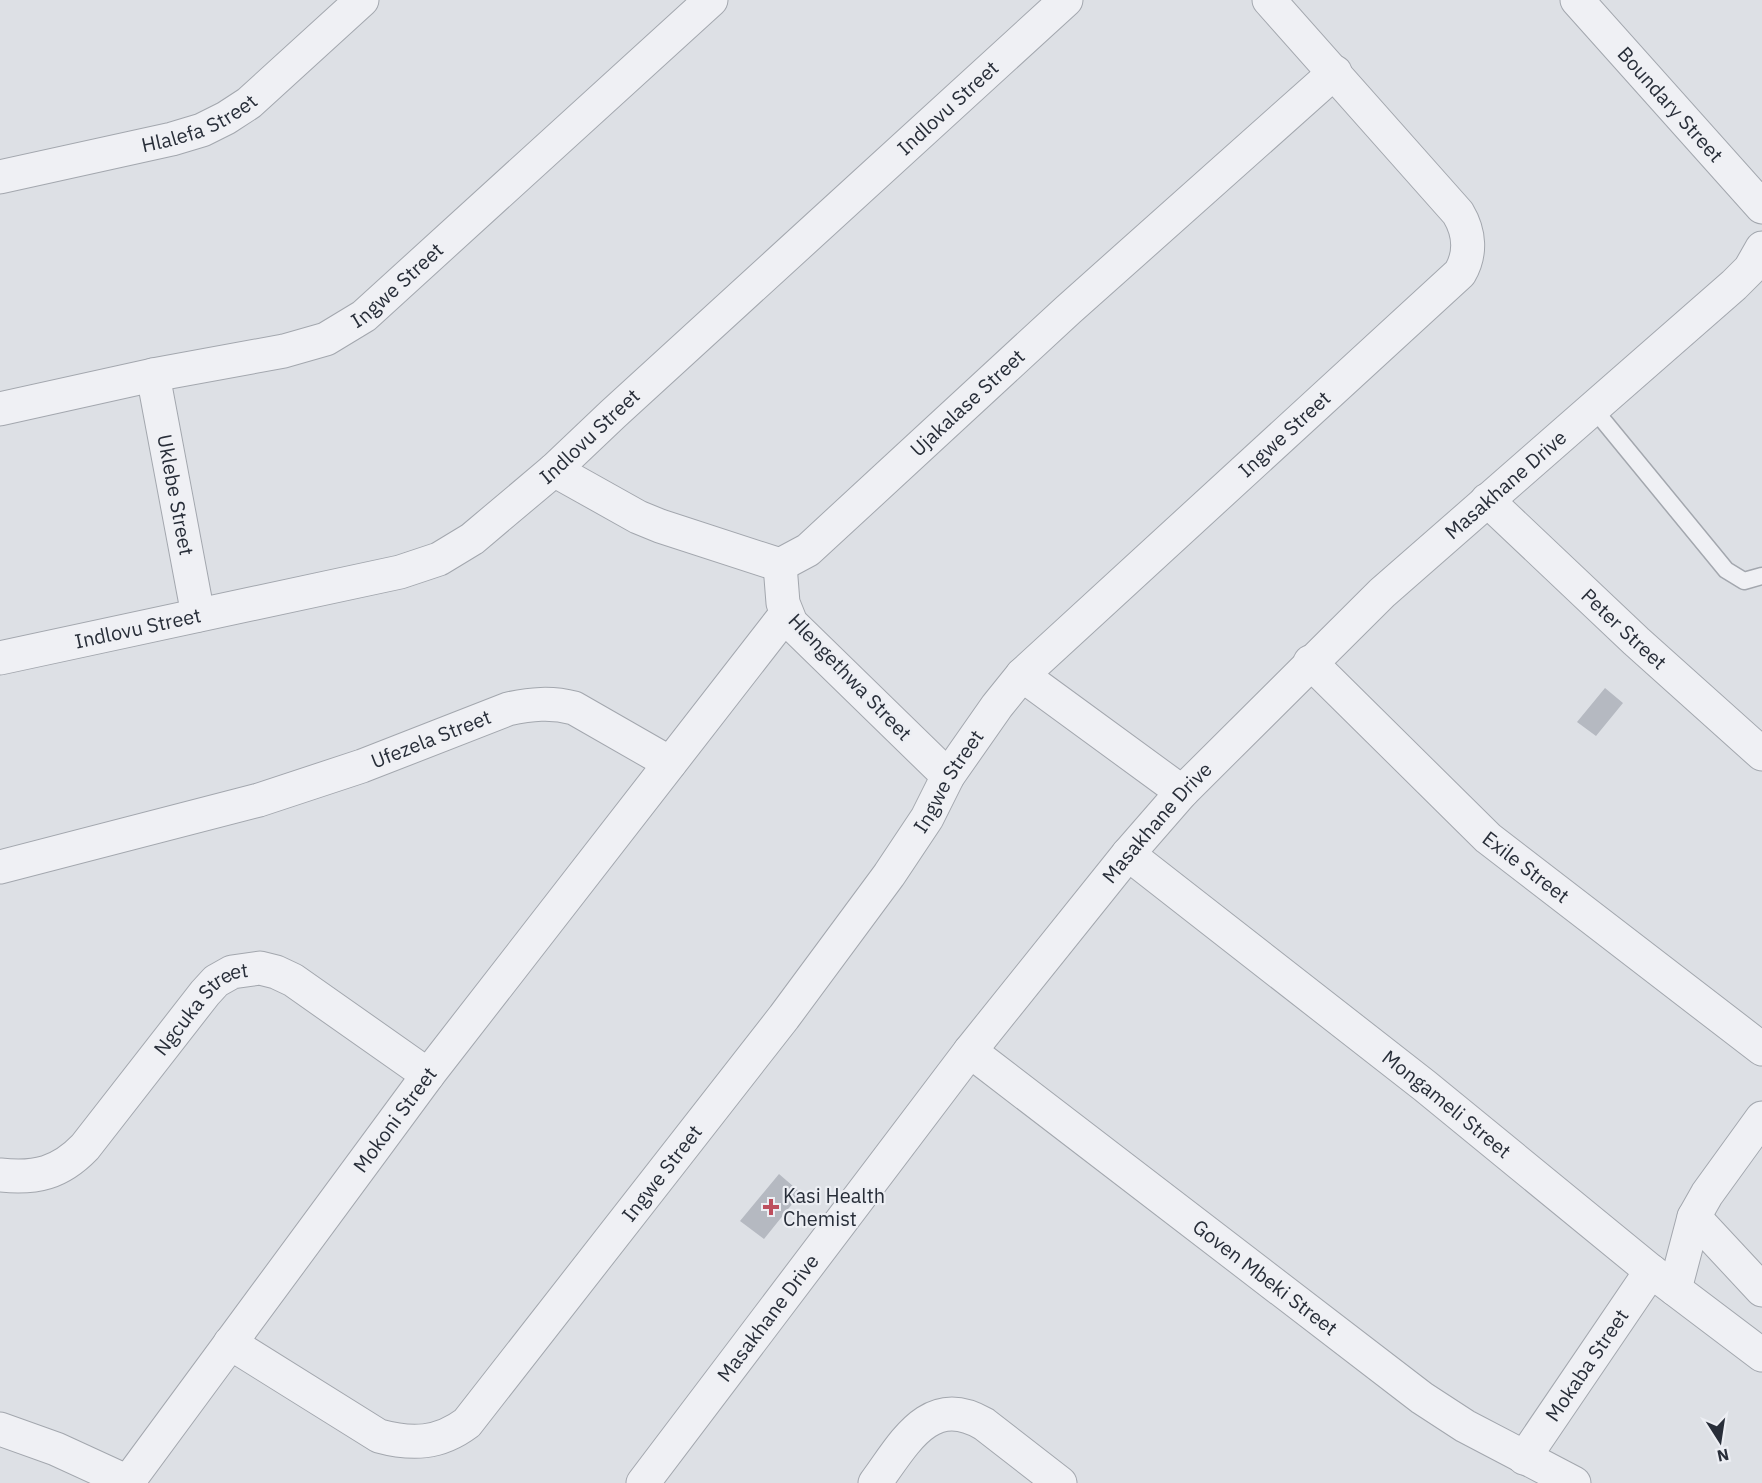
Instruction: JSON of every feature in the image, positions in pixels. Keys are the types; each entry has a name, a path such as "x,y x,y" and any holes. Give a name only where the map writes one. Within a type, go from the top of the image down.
{"street":[{"name":"Hlalefa Street","path":"0,177 172,139 202,130 249,103 362,0"},
{"name":"Ingwe Street","path":"0,409 326,339 363,316 711,0"},
{"name":"Indlovu Street","path":"0,658 400,572 439,559 472,539 554,470 1066,0"},
{"name":"Ingwe Street","path":"230,1343 379,1436 401,1442 422,1443 455,1432 467,1423 840,942 921,827 948,776 997,706 1022,675 1449,285 1465,264 1467,231 1458,213 1269,0"},
{"name":"Boundary Street","path":"1577,0 1762,207"},
{"name":"Ujakalase Street","path":"780,565 808,550 1068,310 1335,72"},
{"name":"Masakhane Drive","path":"643,1483 970,1052 1128,854 1182,792 1310,662 1487,500 1734,285 1750,269 1762,248"},
{"name":"Uklebe Street","path":"153,375 198,615"},
{"path":"554,470 638,517 780,565"},
{"name":"Peter Street","path":"1487,500 1636,641 1762,754"},
{"name":"Hlengethwa Street","path":"780,565 786,614 802,634 948,776"},
{"path":"670,764 786,614"},
{"name":"Exile Street","path":"1310,662 1488,838 1762,1049"},
{"path":"1022,675 1182,792"},
{"name":"Ufezela Street","path":"0,867 259,800 362,766 508,709 534,704 557,704 574,708 670,764"},
{"name":"Mokoni Street","path":"129,1483 428,1075 670,764"},
{"name":"Mongameli Street","path":"1128,854 1425,1086 1663,1280 1762,1355"},
{"name":"Ngcuka Street","path":"0,1175 40,1176 72,1160 86,1147 205,993 216,981 246,968 260,968 292,980 428,1075"},
{"name":"Goven Mbeki Street","path":"970,1052 1422,1398 1465,1426 1574,1483"},
{"name":"Mokaba Street","path":"1524,1458 1663,1280 1707,1194 1762,1118"},
{"path":"1694,1217 1762,1290"},
{"path":"875,1483 908,1439 922,1425 935,1416 950,1412 973,1418 984,1424 1060,1483"},
{"path":"0,1429 56,1449 129,1483"}],"lane":[{"path":"1593,408 1726,570 1744,581 1762,576"}],"building":[{"path":"1605,688 1623,703 1596,736 1577,722"},
{"name":"Kasi Health Chemist","path":"779,1174 801,1193 764,1239 740,1221"}],"place":[{"name":"Kasi Health Chemist","path":"771,1207"}]}
